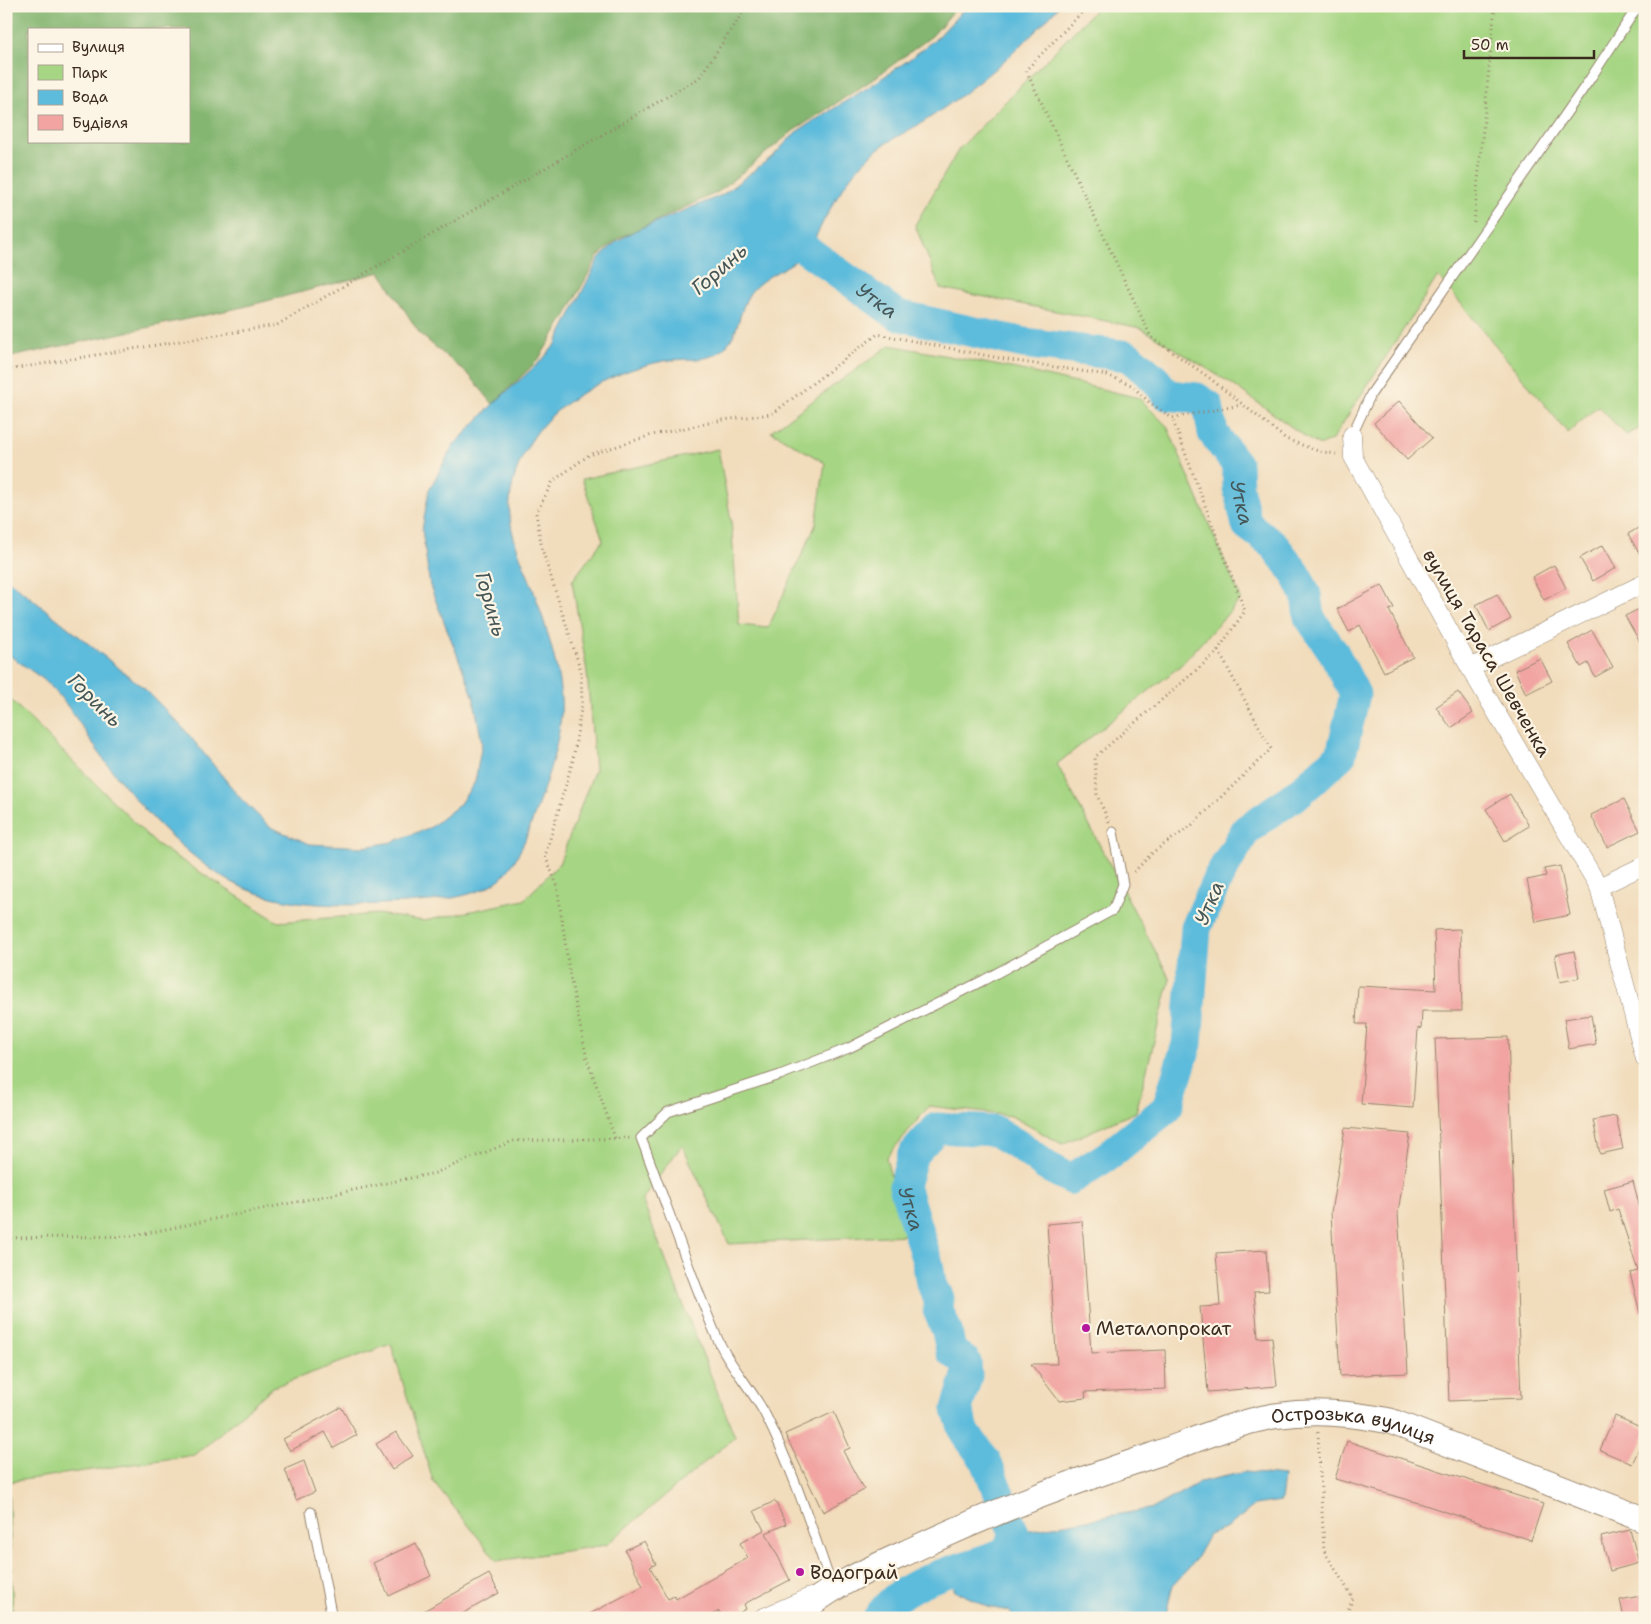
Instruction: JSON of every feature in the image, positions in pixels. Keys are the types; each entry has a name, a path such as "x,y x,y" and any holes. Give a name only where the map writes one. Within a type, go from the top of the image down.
{"main road":[{"name":"Острозька вулиця","path":"794,1618 832,1588 983,1517 1057,1488 1239,1426 1272,1417 1318,1411 1350,1413 1390,1421 1642,1523"}],"street":[{"name":"вулиця Тараса Шевченка","path":"1352,435 1353,457 1470,668 1598,887 1645,1059"},
{"path":"1470,668 1645,583"},
{"path":"1598,887 1645,864"},
{"path":"762,1618 832,1588"}],"lane":[{"path":"1352,435 1371,394 1590,79 1638,6"},
{"path":"832,1588 811,1526 776,1435 753,1394 733,1366 715,1334 641,1138 668,1112 780,1075 849,1048 984,980 1113,910 1123,884 1113,832"},
{"path":"311,1512 332,1618"}],"path":[{"path":"6,370 277,325 699,78 747,6"},
{"path":"1088,6 1026,70 1151,337 1207,376 1240,405 1286,439 1318,451 1353,457"},
{"path":"1471,249 1494,6"},
{"path":"615,1138 587,1059 570,977 557,884 545,856 573,760 582,703 581,671 542,549 536,513 553,481 590,455 652,435 723,420 772,414 878,334 1009,360 1107,375 1132,385 1149,402 1172,418 1245,611 1218,650 1095,757 1097,795 1113,832"},
{"path":"1172,418 1201,414 1240,405"},
{"path":"1123,884 1153,852 1191,826 1271,749 1218,650"},
{"path":"6,1238 133,1236 435,1173 513,1141 641,1138"},
{"path":"1318,1411 1324,1551 1353,1598 1345,1618"}],"green space":[{"path":"6,6 958,6 932,36 869,82 793,131 718,192 619,238 598,256 565,317 538,360 493,404 470,376 420,334 380,272 243,307 6,358"},
{"path":"1099,6 1645,6 1645,426 1626,435 1598,406 1568,433 1438,276 1332,440 1321,445 1311,441 1232,384 1141,328 940,288 915,225 959,149"},
{"path":"890,345 1021,370 1139,398 1167,426 1241,599 1180,666 1057,764 1170,979 1136,1112 1062,1144 1011,1116 929,1106 886,1158 906,1235 729,1244 682,1145 642,1200 735,1437 606,1545 497,1561 433,1481 391,1344 273,1387 195,1455 8,1482 13,1618 6,1618 6,695 156,844 278,922 377,914 424,921 524,900 559,864 595,769 587,672 572,581 603,540 582,479 718,449 731,520 739,625 768,628 816,524 825,463 771,431"}],"water":[{"name":"Горинь","path":"967,6 1059,6 1030,37 982,79 931,117 885,144 864,162 839,194 806,251 793,262 756,286 750,293 733,336 723,349 710,357 664,361 647,365 611,378 593,387 576,397 546,421 526,450 518,466 513,483 510,501 511,523 516,545 550,641 557,670 561,698 560,728 553,760 527,834 513,863 495,883 484,889 457,897 404,903 357,905 334,905 287,900 264,895 242,887 204,864 172,837 142,807 115,774 75,716 52,687 6,653 6,578 145,689 184,729 242,800 270,827 310,844 364,847 392,842 431,827 459,805 475,782 482,743 473,695 430,586 422,530 429,490 453,446 493,404 542,360 556,344 599,258 616,242 634,231 722,195 773,156 796,132 907,61 938,37"},
{"path":"1245,1472 1284,1476 1281,1501 1255,1505 1227,1528 1209,1535 1194,1562 1173,1585 1165,1618 1014,1618 1009,1611 988,1607 954,1590 956,1558 1014,1533 1154,1508 1200,1482"}],"building":[{"path":"1399,401 1432,438 1407,460 1374,423"},
{"path":"1645,524 1645,563 1628,534"},
{"path":"1603,545 1616,568 1593,581 1580,558"},
{"path":"1554,565 1566,588 1544,600 1532,577"},
{"path":"1382,585 1394,608 1389,610 1413,657 1384,672 1360,625 1349,632 1337,609"},
{"path":"1497,594 1511,619 1489,631 1476,605"},
{"path":"1645,606 1645,651 1625,616"},
{"path":"1592,630 1613,667 1595,677 1588,663 1581,667 1568,644"},
{"path":"1540,658 1552,681 1526,694 1515,670"},
{"path":"1458,692 1473,713 1451,728 1436,707"},
{"path":"1510,794 1529,826 1505,841 1486,809"},
{"path":"1624,799 1640,831 1607,847 1591,815"},
{"path":"1560,866 1570,915 1536,922 1527,880 1546,876 1544,869"},
{"path":"1460,929 1462,1011 1422,1011 1421,1029 1418,1028 1413,1108 1361,1104 1367,1024 1356,1024 1358,986 1436,990 1434,930"},
{"path":"1574,951 1579,978 1560,982 1555,955"},
{"path":"1591,1015 1596,1044 1569,1049 1564,1019"},
{"path":"1508,1037 1521,1398 1449,1401 1435,1039"},
{"path":"1616,1116 1623,1149 1600,1154 1593,1120"},
{"path":"1345,1128 1410,1134 1398,1213 1408,1373 1340,1376 1331,1212"},
{"path":"1633,1181 1645,1228 1645,1312 1640,1313 1630,1273 1638,1271 1618,1209 1610,1212 1604,1189"},
{"path":"1082,1221 1091,1353 1165,1350 1166,1389 1085,1392 1086,1398 1059,1401 1031,1364 1057,1364 1047,1224"},
{"path":"1266,1250 1269,1291 1254,1292 1258,1338 1272,1337 1277,1386 1208,1392 1200,1307 1220,1306 1216,1253"},
{"path":"341,1407 357,1435 334,1448 325,1432 290,1451 283,1439"},
{"path":"834,1412 850,1448 843,1451 864,1490 823,1512 785,1434"},
{"path":"1615,1416 1645,1429 1645,1435 1632,1464 1600,1450"},
{"path":"396,1432 413,1456 392,1470 376,1444"},
{"path":"1347,1441 1543,1504 1531,1540 1422,1504 1335,1479"},
{"path":"304,1461 315,1492 296,1500 285,1469"},
{"path":"775,1501 786,1524 766,1533 790,1580 744,1604 746,1609 730,1618 723,1618 719,1611 707,1618 582,1618 643,1586 625,1550 644,1541 656,1564 650,1567 668,1599 674,1596 676,1599 748,1558 740,1543 764,1530 754,1511"},
{"path":"1630,1530 1639,1563 1610,1571 1601,1537"},
{"path":"416,1543 431,1576 389,1596 373,1563"},
{"path":"489,1574 499,1593 455,1618 411,1618"},
{"path":"1645,1595 1645,1618 1624,1618 1620,1600"}],"waterway":[{"name":"Утка","path":"769,230 807,250 897,315 1024,343 1128,356 1155,379 1167,395 1197,398 1208,405 1213,433 1237,465 1238,488 1247,525 1273,544 1296,574 1306,595 1309,617 1334,653 1355,694 1341,755 1300,792 1246,830 1218,878 1196,928 1187,1044 1167,1108 1109,1155 1071,1179 1046,1166 1023,1148 995,1131 937,1128 913,1154 904,1186 928,1264 931,1283 939,1298 938,1310 947,1331 951,1351 966,1362 967,1376 957,1409 965,1433 986,1461 1014,1533 1008,1550 920,1583 890,1603 878,1618"}],"place":[{"name":"Металопрокат","path":"1086,1328"},
{"name":"Водограй","path":"800,1572"}]}
